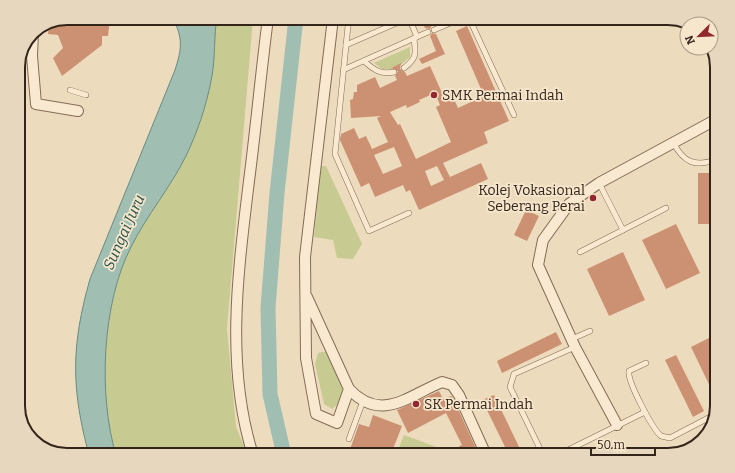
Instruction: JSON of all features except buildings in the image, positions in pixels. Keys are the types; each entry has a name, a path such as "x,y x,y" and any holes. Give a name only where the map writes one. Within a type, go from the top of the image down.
{"street":[{"path":"251,448 242,410 236,355 238,284 267,25"},
{"path":"332,25 305,257 307,298 306,358 316,414 337,423 349,389"},
{"path":"32,44 36,104 78,111"},
{"path":"617,425 573,343 538,265 544,240 569,204 599,183 710,123"},
{"path":"307,298 349,389 359,399 384,406 398,403 442,382 452,385 459,395 483,448"}],"lane":[{"path":"349,25 335,154 369,231 409,213"},
{"path":"346,45 393,25"},
{"path":"404,68 413,61 416,54 416,38 411,25"},
{"path":"434,30 446,25"},
{"path":"472,25 514,115"},
{"path":"343,70 428,32"},
{"path":"364,61 374,70 385,74 394,72"},
{"path":"70,90 86,95"},
{"path":"673,142 680,155 689,162 710,161"},
{"path":"599,183 623,230"},
{"path":"580,252 666,208"},
{"path":"540,448 510,387 514,374 573,343 590,331"},
{"path":"646,362 633,367 629,371 628,375 645,412 657,433 661,436 670,438 708,419"},
{"path":"349,439 363,401"},
{"path":"572,448 645,412"}],"green space":[{"path":"216,25 252,25 227,329 236,427 245,448 114,448 110,431 105,378 109,322 114,295 121,270 137,235 180,168 190,147 206,100 214,60"},
{"path":"410,47 410,57 402,64 392,67 392,69 382,69 374,63"},
{"path":"320,166 326,166 362,244 353,259 337,258 333,240 314,237"},
{"path":"327,352 330,355 343,391 337,405 332,409 324,404 315,364 318,353"},
{"path":"404,435 439,448 399,448"}],"water":[{"name":"Sungai Juru","path":"176,25 216,25 214,60 207,100 194,138 180,168 137,235 121,270 114,295 106,350 105,378 107,405 110,431 114,448 87,448 76,388 79,325 90,279 175,70 180,49 179,32"}],"waterway":[{"path":"282,448 270,394 268,308 277,193 295,25"}],"place":[{"name":"SMK Permai Indah","path":"434,95"},
{"name":"Kolej Vokasional Seberang Perai","path":"593,198"},
{"name":"SK Permai Indah","path":"416,404"}]}
